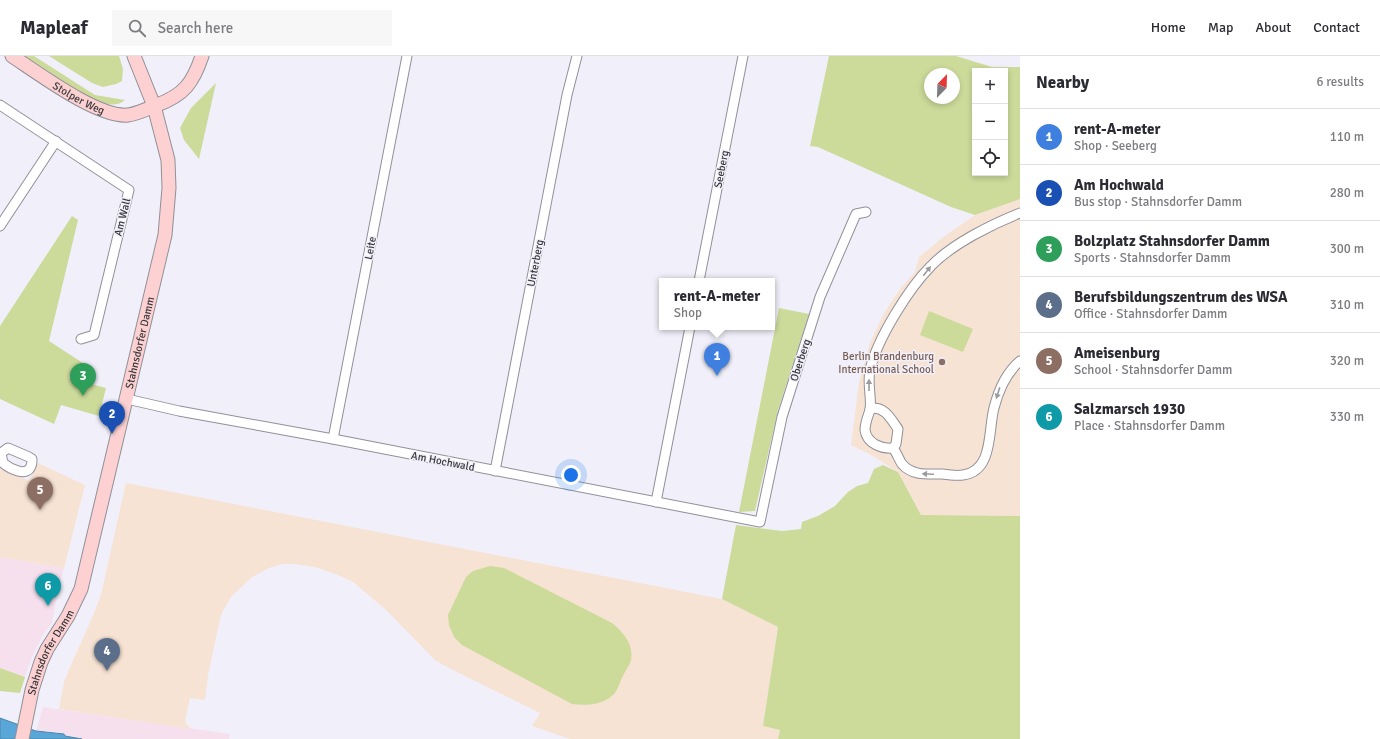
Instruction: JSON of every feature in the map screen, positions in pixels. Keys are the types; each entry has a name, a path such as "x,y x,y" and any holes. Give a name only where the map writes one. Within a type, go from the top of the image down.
{"street":[{"name":"Stolper Weg","path":"12,56 85,103 105,111 126,115 176,97 188,85 198,68 202,56"},
{"name":"Stahnsdorfer Damm","path":"22,739 34,683 41,662 47,649 74,605 81,589 165,235 169,188 168,160 154,106 134,56"},
{"name":"Leite","path":"334,439 407,56"},
{"name":"Unterberg","path":"495,471 567,95 577,56"},
{"name":"Seeberg","path":"700,278 743,56"},
{"name":"Am Wall","path":"0,105 129,190 94,335 81,339"},
{"path":"0,226 56,141"},
{"name":"Oberberg","path":"760,522 782,417 820,297 856,214 866,212"},
{"path":"893,448 884,449 872,442 865,432 867,416 870,409 868,383 870,369 882,340 904,300 931,266 951,250 989,226 1020,213"},
{"path":"656,502 689,330"},
{"path":"893,448 899,456 902,464 911,472 924,474 964,475 973,471 982,464 988,448 993,410 1000,387 1020,362"},
{"name":"Am Hochwald","path":"127,399 179,411 334,439 760,522"},
{"path":"870,409 879,408 891,418 898,430 896,444 893,448"}],"shaded area":[{"name":"Berlin Brandenburg International School","path":"1020,199 1020,516 921,515 898,472 873,456 851,445 859,382 870,343 884,313 900,289 915,272 919,257 942,238 975,215"},
{"path":"38,463 85,485 64,568 0,557 0,467 29,481"},
{"path":"126,483 722,599 778,627 763,726 780,730 778,739 570,739 532,726 540,713 435,660 385,609 353,582 315,567 295,564 282,564 269,568 252,577 231,597 221,615 208,675 205,700 190,698 185,722 191,729 59,709 64,682 101,595"},
{"path":"0,557 64,568 59,585 52,623 43,635 32,657 25,677 0,668"},
{"path":"43,707 230,734 229,739 82,739 65,736 57,732 36,731"}],"green space":[{"path":"24,56 34,56 95,95 125,100 117,104 99,102 78,92 43,67"},
{"path":"49,56 119,56 123,69 122,81 103,87 92,83"},
{"path":"829,56 956,56 992,67 1020,67 1020,199 975,215 951,207 818,147 810,146"},
{"path":"216,83 199,159 184,140 180,128 191,108"},
{"path":"72,216 78,220 49,341 89,367 68,378 106,388 99,416 61,405 54,424 0,399 0,326"},
{"path":"779,308 809,314 778,410 755,511 739,512 775,330"},
{"path":"929,311 973,329 963,352 920,335"},
{"path":"883,465 898,472 921,515 1020,516 1020,739 778,739 780,730 763,726 778,627 722,599 736,525 782,531 801,529 802,522 818,516 835,506 848,492 857,486 868,483 874,469"},
{"path":"490,566 504,568 612,623 620,630 627,639 631,649 631,660 615,693 611,697 595,704 572,704 462,645 454,637 449,625 448,615 466,577 473,571"},
{"path":"0,668 25,677 20,693 0,691"}],"water":[{"path":"0,718 36,731 64,734 65,736 82,739 0,739"}],"place":[{"name":"Berlin Brandenburg International School","path":"942,362"},
{"name":"rent-A-meter","path":"717,376"},
{"name":"Bolzplatz Stahnsdorfer Damm","path":"83,396"},
{"name":"Am Hochwald","path":"112,434"},
{"name":"Ameisenburg","path":"40,510"},
{"name":"Salzmarsch 1930","path":"48,606"},
{"name":"Berufsbildungszentrum des WSA","path":"107,671"}]}
